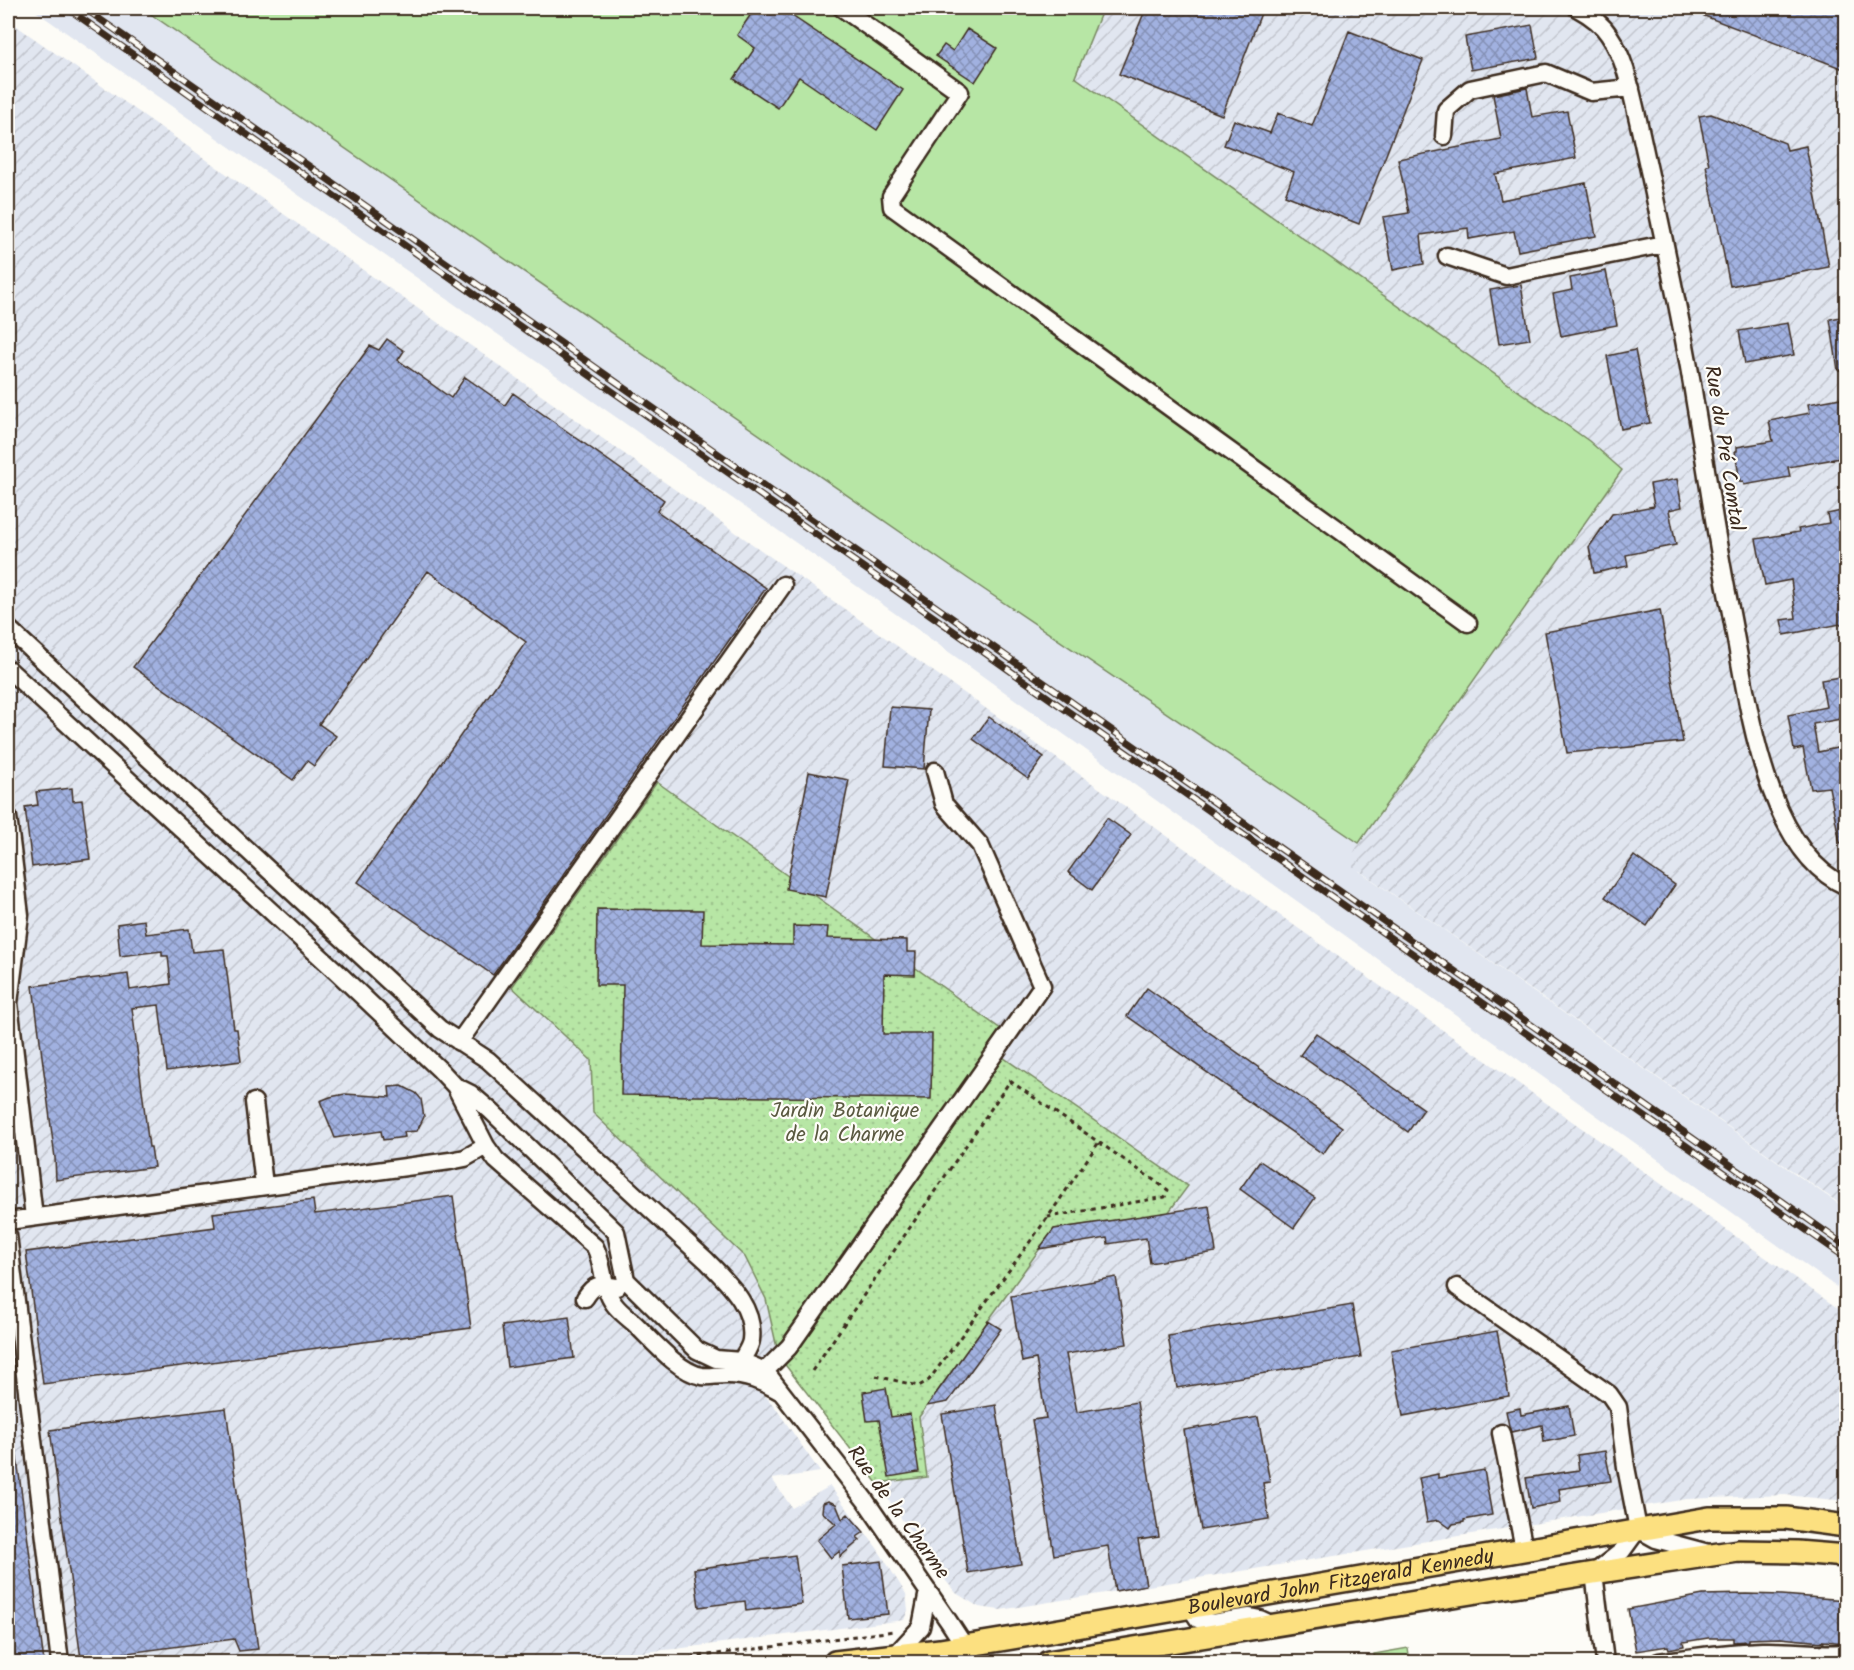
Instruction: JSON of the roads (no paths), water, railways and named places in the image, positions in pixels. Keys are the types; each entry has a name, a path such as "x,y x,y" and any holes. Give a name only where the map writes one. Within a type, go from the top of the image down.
{"main road":[{"name":"Boulevard John Fitzgerald Kennedy","path":"835,1662 940,1650 970,1654 1190,1607 1709,1518 1786,1518 1846,1526"},
{"name":"Boulevard John Fitzgerald Kennedy","path":"1048,1662 1738,1551 1846,1556"}],"street":[{"path":"842,8 960,92 891,196 892,207 1468,623"},
{"name":"Rue du Pré Comtal","path":"1577,8 1609,34 1622,58 1631,88 1695,400 1719,555 1753,728 1772,792 1790,830 1805,854 1820,870 1836,882 1846,886"},
{"path":"1444,136 1446,110 1470,89 1546,73 1591,92 1631,88"},
{"path":"1447,256 1506,276 1664,244"},
{"path":"459,1042 783,585"},
{"path":"8,628 440,1029 488,1060 707,1261 734,1291 749,1314 751,1343 741,1361"},
{"path":"8,669 338,973 455,1086 471,1094 491,1111 616,1232 626,1280 697,1350 716,1359 741,1361 765,1371 789,1347 1042,986 980,845 944,804 935,771"},
{"path":"8,817 20,915 9,1003 34,1217"},
{"path":"8,1221 450,1161 491,1153 455,1086"},
{"path":"254,1102 264,1185"},
{"name":"Rue de la Charme","path":"491,1153 595,1247 600,1257 606,1286 614,1304 674,1360 688,1371 702,1376 725,1374 742,1376 763,1382 781,1392"},
{"path":"8,1235 60,1662"},
{"path":"585,1298 591,1289 599,1285 618,1287 648,1301"},
{"path":"1457,1287 1609,1394 1618,1407 1626,1467 1638,1529 1622,1551 1594,1573 1605,1662"},
{"name":"Rue de la Charme","path":"765,1371 865,1500 970,1654"},
{"path":"1501,1432 1524,1550"},
{"path":"1638,1529 1656,1539 1715,1555"},
{"path":"896,1654 921,1627 928,1591"},
{"path":"1190,1607 1198,1619 1212,1623 1250,1617 1273,1625"},
{"path":"1659,1662 1767,1657 1818,1659 1846,1653"}],"railway":[{"path":"67,8 1846,1258"},
{"path":"84,8 1846,1246"}],"park label":[{"name":"Jardin Botanique de la Charme","path":"845,1122"}]}
